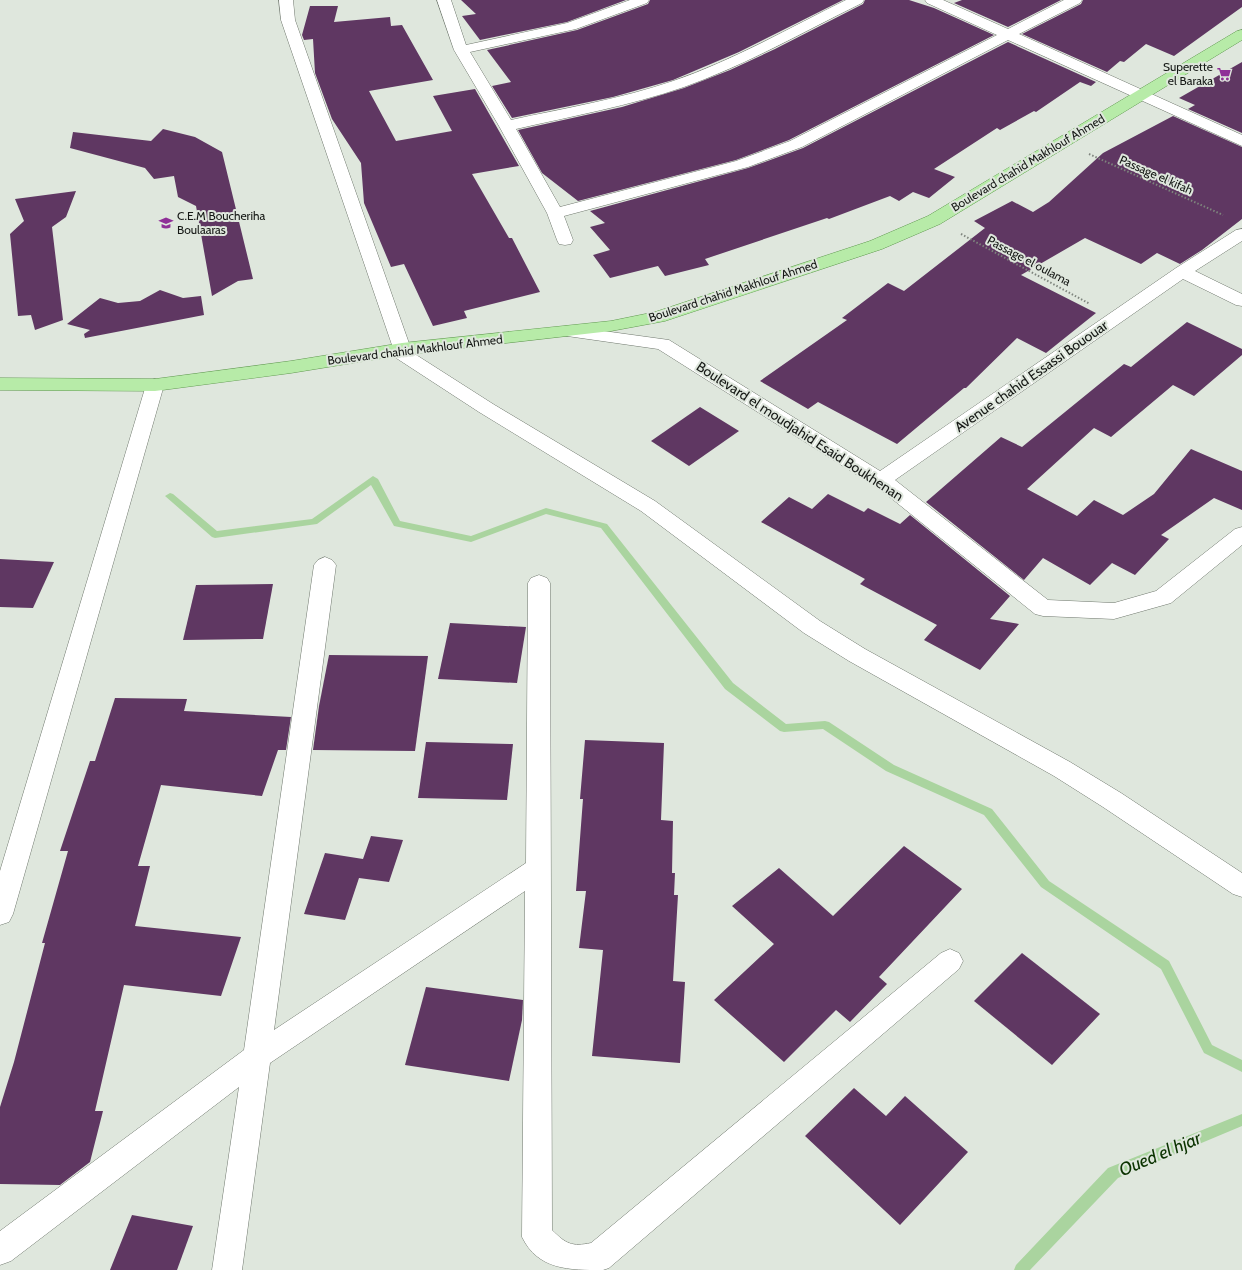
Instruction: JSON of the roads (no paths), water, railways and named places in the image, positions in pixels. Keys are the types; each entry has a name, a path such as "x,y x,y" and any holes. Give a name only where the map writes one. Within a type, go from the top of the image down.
{"main road":[{"name":"Boulevard chahid Makhlouf Ahmed","path":"0,384 155,386 399,350 610,326 659,317 876,245 934,220 1242,34"}],"street":[{"path":"286,0 288,20 399,350 486,408 648,506 819,631 857,655 1055,766 1112,800 1242,886"},
{"path":"444,0 461,50 507,126 555,213 565,240"},
{"path":"461,50 571,26 642,0"},
{"path":"507,126 624,99 678,84 738,59 857,0"},
{"path":"932,0 1011,34 1139,95 1242,141"},
{"path":"555,213 742,164 796,144 847,116 1076,0"},
{"name":"Avenue chahid Essassi Bououar","path":"881,480 1182,272 1242,234"},
{"path":"1182,272 1242,301"},
{"name":"Boulevard el moudjahid Esaid Boukhenan","path":"567,331 663,344 881,480 1043,608 1114,610 1163,597 1242,534"},
{"path":"0,914 155,386"},
{"path":"227,1270 325,565"},
{"path":"539,582 537,1237 554,1252 576,1261 598,1257 950,960"},
{"path":"0,1250 256,1057 539,868"}],"waterway":[{"path":"170,496 215,535 314,522 373,479 397,524 471,539 546,511 604,526 729,686 784,728 825,725 890,768 988,812 1045,884 1165,965 1208,1049 1242,1066"},
{"name":"Oued el hjar","path":"1021,1270 1113,1173 1242,1120"}],"place":[{"name":"Superette el Baraka","path":"1224,74"},
{"name":"C.E.M Boucheriha Boulaaras","path":"166,223"}]}
